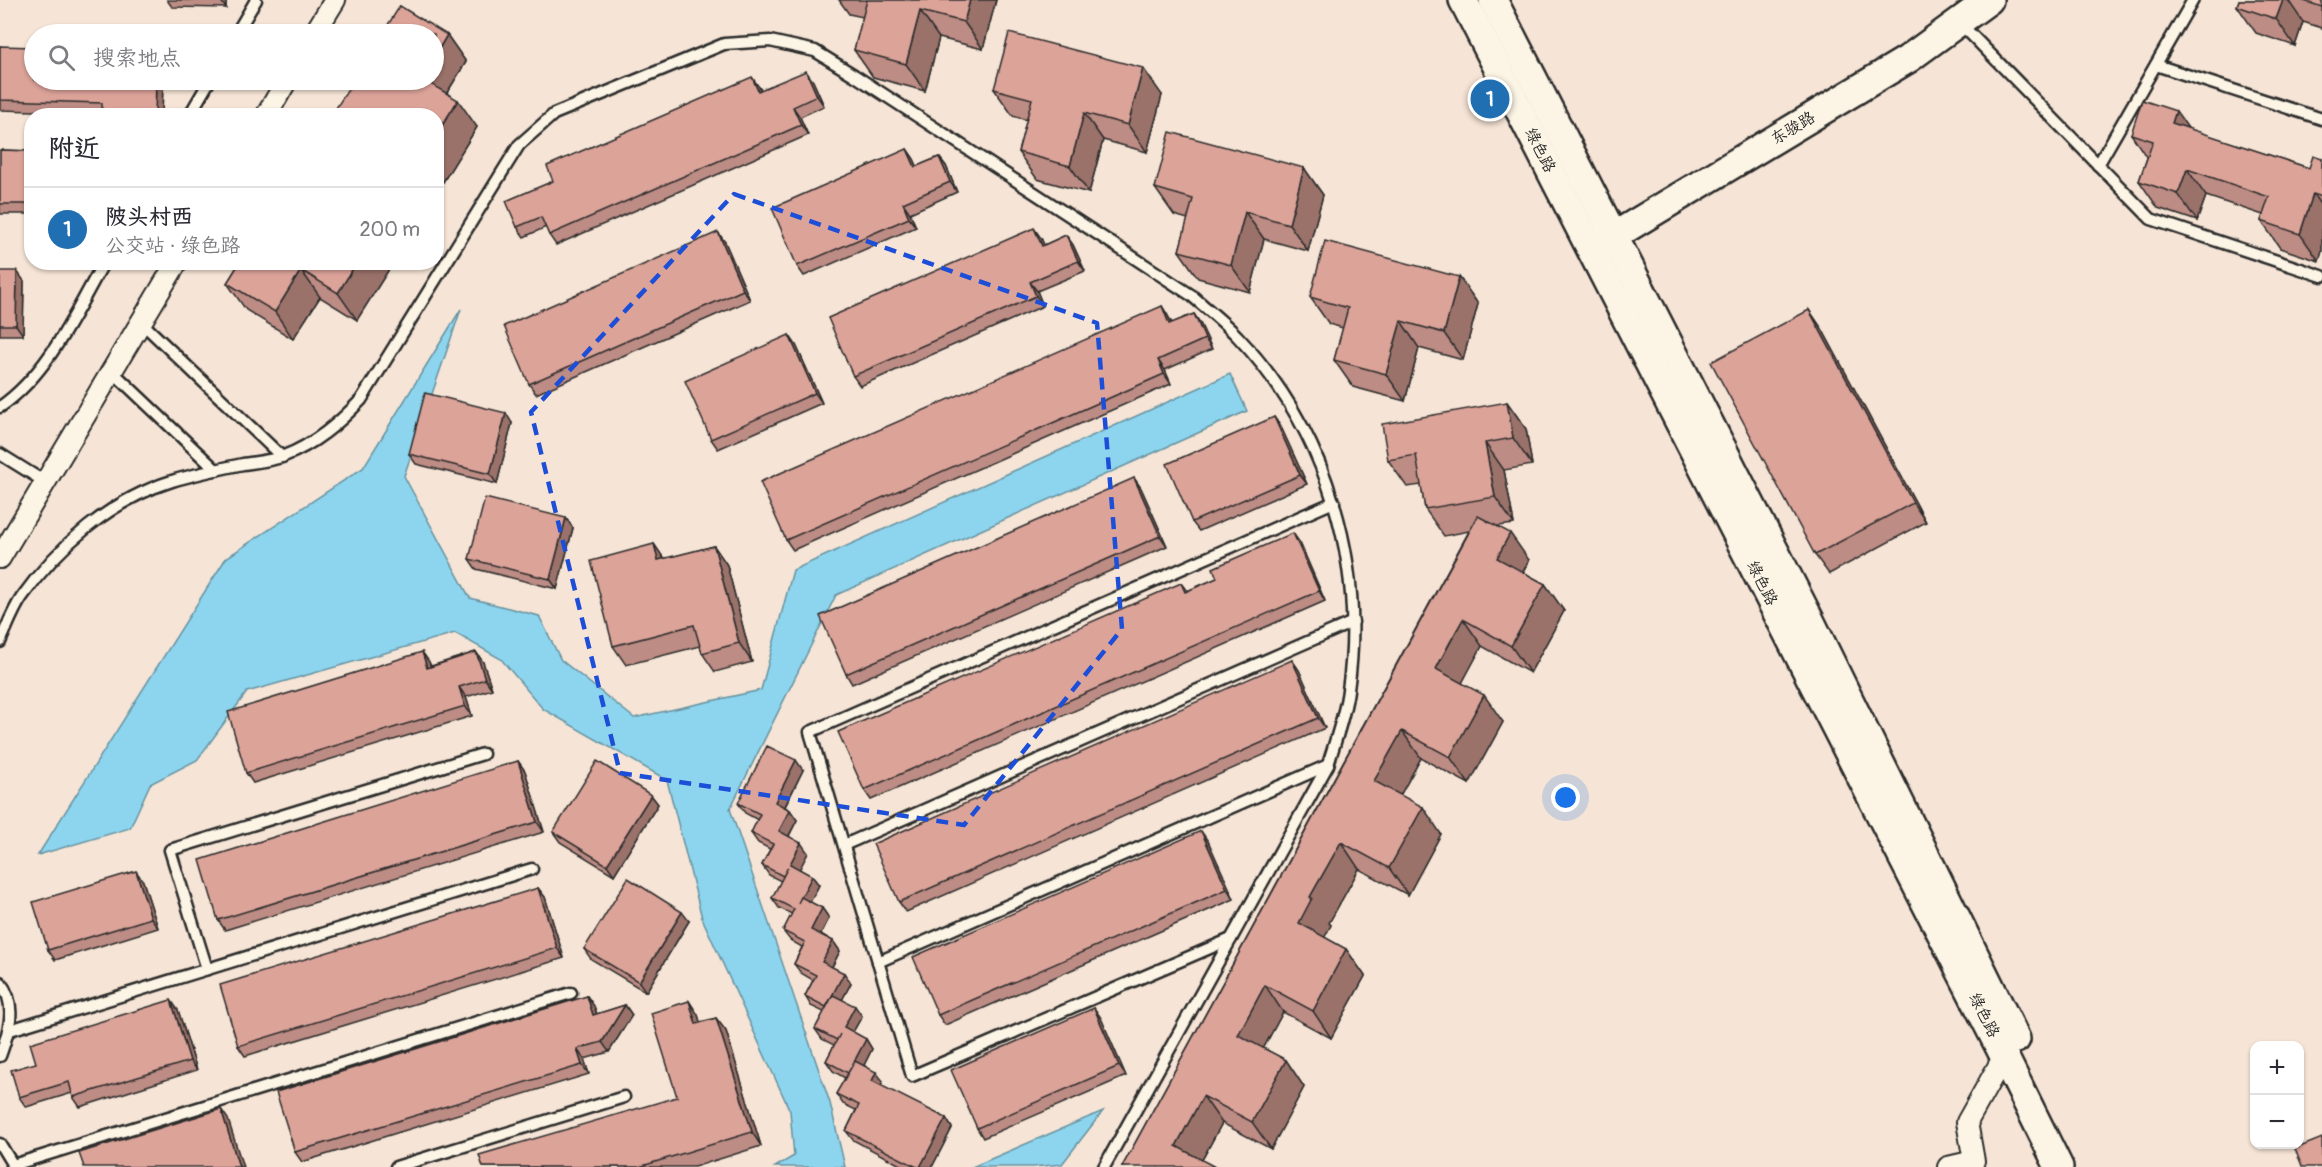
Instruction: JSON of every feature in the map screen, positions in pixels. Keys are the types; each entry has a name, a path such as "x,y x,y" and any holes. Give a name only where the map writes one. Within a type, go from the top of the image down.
{"main road":[{"name":"绿色路","path":"1463,0 2059,1167"},
{"name":"绿色路","path":"1493,0 1809,618 2078,1167"},
{"name":"东骏路","path":"1592,250 1908,59 1989,0"}],"street":[{"path":"320,24 335,0"},
{"path":"271,108 281,90"},
{"path":"0,558 172,270"},
{"path":"1948,1167 1974,1161 1967,1122 2004,1056"}],"lane":[{"path":"242,24 256,0"},
{"path":"2098,165 2193,0"},
{"path":"1960,23 2151,219 2322,276"},
{"path":"444,266 519,145 554,114 724,44 770,41 815,51 1191,294 1239,338 1279,388 1311,443 1334,502 1349,564 1353,622 1348,692 1328,765 1104,1167"},
{"path":"2156,64 2322,120"},
{"path":"194,108 204,90"},
{"path":"0,407 15,396 49,359 99,270"},
{"path":"0,642 21,599 50,561 86,528 126,502 170,482 282,457 311,443 338,424 361,400 442,270"},
{"path":"141,322 282,457"},
{"path":"112,371 216,470"},
{"path":"0,454 45,482"},
{"path":"1231,939 912,1076 810,732 1334,502"},
{"path":"844,845 1353,622"},
{"path":"207,969 171,850 483,754"},
{"path":"878,962 1328,765"},
{"path":"10,1030 532,869"},
{"path":"0,981 11,1010 10,1030 0,1056"},
{"path":"0,1144 14,1166 571,993"},
{"path":"396,1167 624,1097"}],"highlighted area":[{"path":"734,194 1097,323 1122,629 964,825 620,773 531,412"}],"water":[{"path":"461,309 404,476 470,598 539,616 561,660 634,718 761,690 793,570 1230,374 1247,411 836,595 730,809 830,1103 845,1167 775,1167 794,1156 790,1111 702,918 667,780 543,709 501,659 455,633 247,692 197,760 150,784 130,828 38,855 226,558 363,468"},
{"path":"1103,1111 1062,1164 1033,1167 972,1167"}],"building":[{"path":"867,0 970,0 964,22 920,11 906,64 854,50"},
{"path":"2239,0 2283,0 2276,19 2237,6"},
{"path":"2301,0 2322,0 2322,7"},
{"path":"400,6 429,24 388,24"},
{"path":"1009,33 1143,68 1128,125 1084,113 1070,166 1018,152 1032,99 994,89"},
{"path":"0,46 24,47 24,90 156,90 155,108 102,108 102,103 0,100"},
{"path":"806,71 817,96 793,107 801,125 549,235 541,217 517,227 506,201 553,181 547,166 752,77 758,91"},
{"path":"348,90 441,90 458,100 444,122 444,108 336,108"},
{"path":"2142,100 2176,111 2172,123 2309,168 2313,156 2322,159 2322,197 2313,194 2300,234 2261,221 2269,197 2187,169 2178,194 2139,181 2153,141 2131,134"},
{"path":"1170,132 1304,168 1289,224 1245,212 1231,265 1179,251 1193,199 1155,188"},
{"path":"907,149 915,167 939,157 950,182 903,203 909,218 797,266 772,208"},
{"path":"0,150 24,151 24,204 0,204"},
{"path":"1034,228 1042,246 1066,235 1078,261 1030,282 1036,296 853,376 828,318"},
{"path":"718,232 743,290 529,384 504,326"},
{"path":"1325,241 1459,277 1444,333 1401,321 1386,374 1334,360 1348,308 1310,297"},
{"path":"235,270 301,270 275,312 227,283"},
{"path":"301,270 352,270 338,293"},
{"path":"0,271 17,271 16,325 0,325"},
{"path":"1162,306 1169,324 1194,314 1205,339 1158,360 1164,374 786,540 760,482"},
{"path":"1809,310 1913,503 1815,555 1711,362"},
{"path":"789,335 815,393 711,439 685,381"},
{"path":"425,393 506,413 490,474 409,454"},
{"path":"1507,402 1513,438 1485,443 1495,497 1425,509 1416,455 1388,460 1382,424"},
{"path":"1274,417 1300,475 1192,522 1167,464"},
{"path":"1134,478 1160,536 846,674 820,616"},
{"path":"485,498 566,518 550,579 469,559"},
{"path":"1478,516 1510,533 1497,558 1545,584 1511,646 1463,619 1449,644 1436,669 1484,695 1450,757 1402,731 1374,781 1423,807 1389,868 1341,842 1310,897 1312,898 1299,923 1346,949 1313,1011 1265,985 1238,1035 1286,1060 1252,1122 1203,1096 1176,1146 1215,1167 1122,1167"},
{"path":"1293,533 1319,591 864,790 838,732 1181,583 1185,592 1217,578 1213,568"},
{"path":"654,544 658,560 714,546 739,643 702,653 694,625 613,646 591,561"},
{"path":"422,652 427,668 476,652 485,679 459,687 465,706 246,773 228,712"},
{"path":"1292,660 1318,718 899,902 873,844"},
{"path":"767,746 796,760 775,802 790,810 779,831 801,843 790,864 812,876 801,897 822,908 811,930 833,941 822,962 844,973 826,1007 805,996 816,975 794,964 805,942 783,931 794,909 772,898 788,867 783,876 762,865 773,844 751,833 760,814 738,803"},
{"path":"518,761 537,822 218,920 200,860"},
{"path":"597,761 651,795 607,865 553,832"},
{"path":"1201,831 1227,889 938,1015 913,957"},
{"path":"136,871 151,918 48,950 33,902"},
{"path":"628,878 682,912 639,982 584,949"},
{"path":"538,888 557,948 238,1046 220,985"},
{"path":"833,995 855,1006 844,1027 866,1039 848,1073 826,1061 837,1040 815,1029"},
{"path":"587,996 593,1015 625,1005 602,1042 577,1049 582,1065 295,1152 276,1092"},
{"path":"171,1000 190,1061 73,1097 69,1082 19,1097 11,1070 36,1063 30,1043"},
{"path":"689,1001 696,1024 716,1018 752,1132 639,1167 483,1167 479,1155 677,1097 651,1013"},
{"path":"1094,1008 1119,1066 977,1128 951,1070"},
{"path":"855,1061 876,1072 872,1081 946,1118 920,1167 846,1131 859,1105 836,1094"},
{"path":"221,1109 239,1167 84,1167 79,1153"},
{"path":"2322,1138 2322,1167 2302,1167 2295,1149 2304,1149 2304,1145"}],"place":[{"name":"陂头村西","path":"1490,99"}]}
